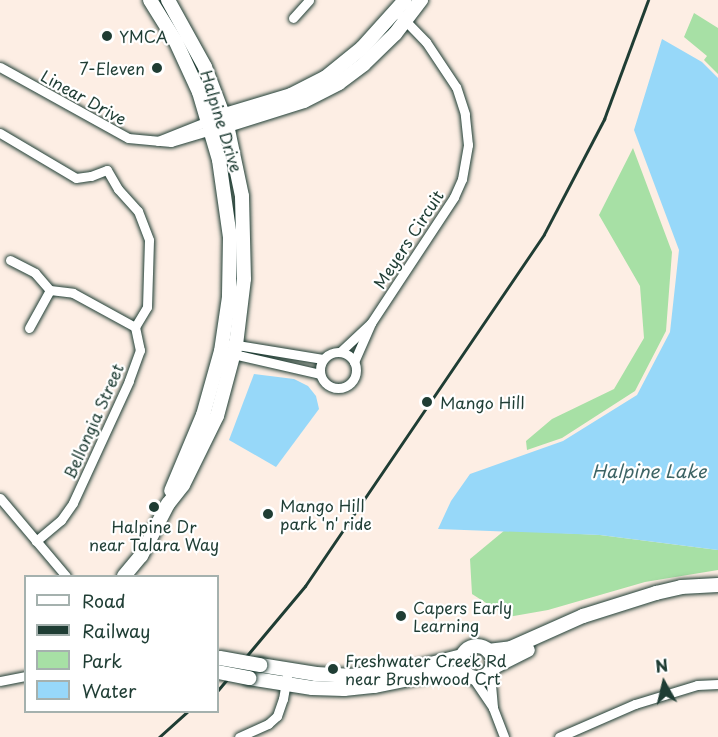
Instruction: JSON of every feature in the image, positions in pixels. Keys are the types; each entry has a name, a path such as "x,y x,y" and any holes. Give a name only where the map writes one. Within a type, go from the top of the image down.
{"main road":[{"name":"Halpine Drive","path":"150,0 183,55 209,126 222,176 230,237 229,348"},
{"name":"Halpine Drive","path":"125,575 141,556 168,504 183,485 217,416 229,348 243,302 245,240 239,175 225,120 200,58 168,0"},
{"path":"401,16 405,0"},
{"path":"209,126 225,120 304,102 330,88 364,64 401,16 421,0"},
{"name":"Halpine Drive","path":"136,575 141,556"},
{"path":"219,663 249,678 365,675 403,671 462,656 473,647 489,651 511,648 583,616 656,593 681,587 718,585"},
{"path":"219,663 260,665 287,677 352,689 433,674 469,675 482,678 491,670 552,638 598,620 666,598 718,593"},
{"path":"489,651 493,659 491,670"},
{"path":"462,656 461,665 469,675"}],"street":[{"path":"293,18 309,0"},
{"name":"Meyers Circuit","path":"354,362 370,323 454,197 462,179 468,145 465,114 456,87 426,42 401,16"},
{"name":"Linear Drive","path":"0,67 113,132 136,140 158,141 209,126"},
{"name":"Bellongia Street","path":"0,133 76,178 107,170 118,189 138,211 148,233 147,307 135,327 140,350 116,414 73,503 61,520 36,541"},
{"path":"10,260 35,273 50,291 73,293 135,327"},
{"path":"29,328 50,291"},
{"name":"Meyers Circuit","path":"340,352 370,323"},
{"path":"229,348 323,359 340,352 354,362 356,373 346,386 330,386 320,374 229,348"},
{"path":"320,374 323,359"},
{"path":"0,498 65,575"},
{"path":"491,670 493,708"},
{"path":"469,675 493,708 504,737"},
{"path":"0,681 24,676"},
{"path":"239,737 274,720 281,709 287,677"},
{"path":"560,737 635,704 697,685 718,684"}],"green space":[{"path":"694,13 718,28 718,74 704,60 707,56 684,37"},
{"path":"633,148 672,252 666,331 635,391 562,438 527,450 526,441 552,419 614,389 644,338 640,286 599,215"},
{"path":"505,530 600,535 718,550 718,570 645,582 548,610 508,617 472,594 470,559"}],"water":[{"name":"Halpine Lake","path":"662,39 702,62 718,78 718,550 600,535 438,529 451,501 470,474 563,441 637,395 670,332 679,250 634,130"},
{"path":"254,374 294,379 308,386 316,396 319,409 276,467 229,440"}],"railway":[{"path":"219,689 305,586 544,234 604,119 648,0"},
{"path":"159,737 186,713"}],"place":[{"name":"YMCA","path":"107,36"},
{"name":"7-Eleven","path":"157,68"},
{"name":"Mango Hill","path":"427,402"},
{"name":"Halpine Dr near Talara Way","path":"154,507"},
{"name":"Mango Hill park 'n' ride","path":"268,514"},
{"name":"Capers Early Learning","path":"401,616"},
{"name":"Freshwater Creek Rd near Brushwood Crt","path":"333,669"}]}
